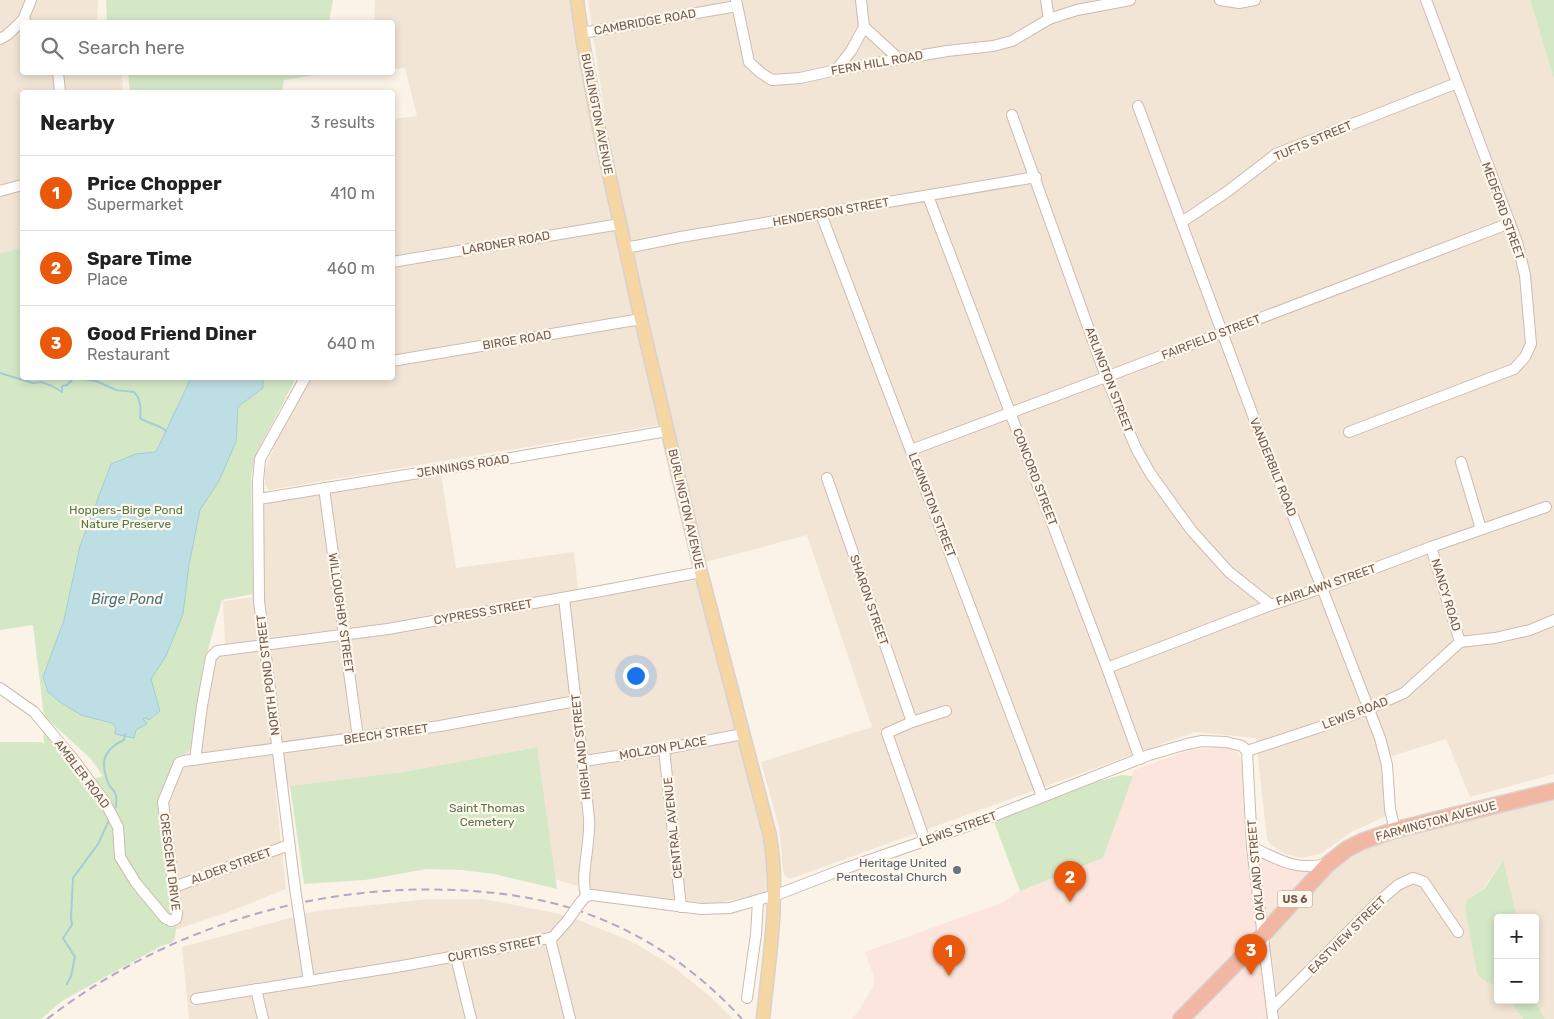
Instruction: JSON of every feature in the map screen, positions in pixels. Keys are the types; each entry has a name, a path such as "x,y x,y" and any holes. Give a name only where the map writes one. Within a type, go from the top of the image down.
{"highway":[{"name":"FARMINGTON AVENUE","path":"1181,1019 1328,864 1352,846 1395,830 1554,791"}],"main road":[{"name":"BURLINGTON AVENUE","path":"578,0 599,128 641,319 701,572 770,836 775,878 763,1019"}],"street":[{"path":"25,20 31,0"},
{"path":"836,70 851,51 864,27 861,0"},
{"path":"1046,0 1048,19"},
{"name":"FERN HILL ROAD","path":"737,3 749,62 772,80 800,78 947,51 993,46 1012,41 1048,19 1077,10 1130,0"},
{"path":"1220,0 1239,3 1255,0"},
{"name":"MEDFORD STREET","path":"1349,432 1514,369 1525,357 1531,344 1525,275 1510,223 1426,0"},
{"name":"CAMBRIDGE ROAD","path":"582,33 737,3"},
{"path":"0,39 20,25"},
{"path":"864,27 899,59"},
{"path":"58,75 60,90"},
{"name":"TUFTS STREET","path":"1182,222 1228,191 1276,154 1457,83"},
{"name":"VANDERBILT ROAD","path":"1138,106 1261,437 1380,738 1387,765 1390,809 1395,830"},
{"name":"ARLINGTON STREET","path":"1012,115 1036,177 1106,377 1136,448 1150,474 1191,530 1229,572 1271,605"},
{"name":"HENDERSON STREET","path":"626,248 1036,177"},
{"path":"0,191 20,186"},
{"name":"CONCORD STREET","path":"928,196 1108,668 1140,759"},
{"name":"LEXINGTON STREET","path":"821,214 1042,796"},
{"name":"FAIRFIELD STREET","path":"911,450 1510,223"},
{"name":"LARDNER ROAD","path":"395,262 620,224"},
{"name":"BIRGE ROAD","path":"395,360 641,319"},
{"name":"NORTH POND STREET","path":"303,380 260,459 258,481 259,601 276,749 310,981"},
{"name":"JENNINGS ROAD","path":"259,499 667,431"},
{"path":"1461,462 1481,529"},
{"name":"SHARON STREET","path":"827,478 912,722"},
{"name":"WILLOUGHBY STREET","path":"324,488 358,738"},
{"name":"FAIRLAWN STREET","path":"1108,668 1271,605 1546,506"},
{"name":"NANCY ROAD","path":"1431,547 1460,642"},
{"name":"CYPRESS STREET","path":"195,760 211,657 217,651 388,629 701,572"},
{"name":"HIGHLAND STREET","path":"564,598 584,761 590,829 583,899"},
{"path":"1460,642 1495,638 1530,630 1554,620"},
{"name":"LEWIS ROAD","path":"1247,750 1368,709 1404,693 1460,642"},
{"name":"AMBLER ROAD","path":"0,688 34,712 74,760 105,802 118,827 120,857 125,866 136,883 166,918 171,921 174,920"},
{"name":"BEECH STREET","path":"195,760 440,726 576,701"},
{"path":"925,841 887,733 912,722 946,711"},
{"name":"MOLZON PLACE","path":"584,761 664,749 743,734"},
{"path":"1140,759 1202,741 1226,742 1242,746 1247,750"},
{"name":"CENTRAL AVENUE","path":"664,749 681,907"},
{"name":"OAKLAND STREET","path":"1247,750 1252,846 1273,1019"},
{"name":"LEWIS STREET","path":"774,896 841,870 976,823 1140,759"},
{"name":"CRESCENT DRIVE","path":"174,920 177,915 163,802 179,763 195,760"},
{"name":"ALDER STREET","path":"174,887 289,845"},
{"path":"1252,846 1281,861 1296,866 1316,867 1328,864"},
{"name":"EASTVIEW STREET","path":"1272,1008 1377,903 1404,881 1413,878 1421,880 1458,932"},
{"path":"583,899 592,894 681,907 716,910 774,896"},
{"name":"CURTISS STREET","path":"196,999 456,957 550,938 560,931 583,899"},
{"path":"747,998 756,934 758,901"},
{"path":"550,938 570,1019"},
{"path":"456,957 471,1019"},
{"path":"256,989 263,1019"}],"shaded area":[{"path":"0,0 98,0 97,20 20,20 20,75 122,75 123,90 20,90 20,248 0,253"},
{"path":"375,0 573,0 659,425 269,490 265,485 265,470 277,439 308,380 395,380 395,119 417,116 405,68 395,69 395,20 374,20"},
{"path":"588,0 1530,0 1554,79 1554,774 1470,797 1446,739 1383,759 1386,816 1351,832 1322,853 1302,858 1285,854 1271,845 1267,839 1256,738 1195,732 790,879 785,876 779,827 761,762 872,727 807,535 703,563 613,171"},
{"path":"441,474 456,568 574,552 579,599 692,578 697,580 767,848 765,893 713,904 590,890 555,879 536,747 403,772 275,788 286,889 175,930 158,803 175,757 192,749 211,650 225,644 223,601 252,597 252,506"},
{"path":"1222,747 1232,749 1239,754 1242,764 1246,858 1262,857 1289,869 1329,873 1270,935 1278,1017 1258,1019 852,1019 874,985 874,977 865,952 1004,902 1020,891 1103,858 1134,770 1190,750"},
{"path":"1554,796 1554,1019 1545,1019 1536,1004 1539,1004 1539,914 1516,914 1502,861 1484,888 1467,900 1486,982 1494,985 1494,1004 1513,1004 1523,1019 1258,1019 1278,1016 1270,935 1329,873 1349,856 1372,843"},
{"path":"429,899 483,899 555,913 581,921 635,943 675,968 714,1000 733,1019 189,1019 182,947 316,911"}],"green space":[{"path":"106,0 333,0 329,20 107,20"},
{"path":"1530,0 1554,0 1554,79"},
{"path":"128,75 315,75 284,80 282,90 130,90"},
{"name":"Hoppers-Birge Pond Nature Preserve","path":"20,248 20,380 295,380 256,454 251,476 253,594 222,600 203,667 191,749 180,759 167,781 158,803 176,926 175,938 172,943 161,946 62,1001 41,1019 0,1019 0,742 41,742 44,744 43,725 93,779 103,776 90,758 44,716 33,625 0,630 0,253"},
{"name":"Saint Thomas Cemetery","path":"537,747 557,889 494,874 462,870 427,869 365,880 304,884 290,786 403,772"},
{"path":"1122,775 1133,776 1103,858 1020,891 994,822 1096,782"},
{"path":"1503,860 1516,914 1494,914 1494,985 1486,982 1477,974 1465,907 1467,900 1485,888"},
{"path":"1513,1004 1536,1004 1545,1019 1523,1019"}],"water":[{"name":"Birge Pond","path":"190,380 263,380 263,388 238,407 236,442 219,481 200,510 189,565 183,614 166,656 151,679 160,711 149,720 143,719 147,724 136,730 134,738 115,734 116,728 112,723 81,715 60,702 48,692 43,677 64,620 80,546 111,464 136,454 156,452"}],"waterway":[{"path":"0,373 20,379"},
{"path":"23,380 33,383 41,382 62,392 62,386 67,385 72,380"},
{"path":"89,380 96,381 116,390 134,392 140,404 140,418 166,431"},
{"path":"116,807 116,795 109,785 104,764 107,753 111,748 124,740 125,734"},
{"path":"67,984 71,976 75,957 63,938 72,925 73,878 98,844 109,820"}],"railway":[{"path":"47,1019 92,988 139,960 188,937 239,919 292,905 345,895 399,890 454,890 508,895 562,905 596,917 637,936 675,959 710,987 742,1019"}],"place":[{"name":"Heritage United Pentecostal Church","path":"957,870"},
{"name":"Spare Time","path":"1070,902"},
{"name":"Good Friend Diner","path":"1251,975"},
{"name":"Price Chopper","path":"949,976"}]}
